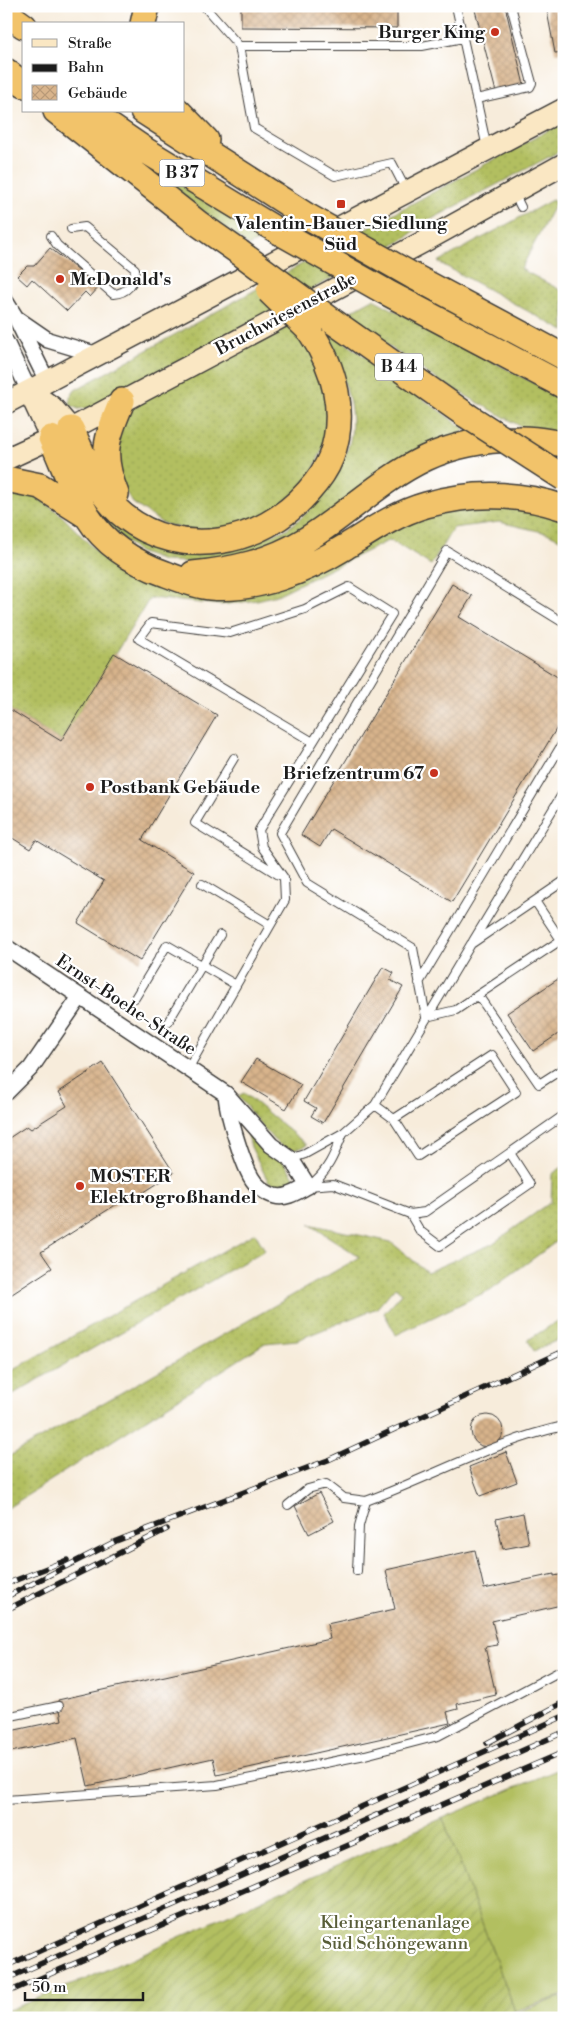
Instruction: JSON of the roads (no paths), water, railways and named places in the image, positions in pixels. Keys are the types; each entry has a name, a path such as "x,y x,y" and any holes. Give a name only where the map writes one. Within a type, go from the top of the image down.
{"highway":[{"path":"144,22 147,6"},
{"path":"6,13 22,25"},
{"path":"6,52 22,64"},
{"path":"6,71 22,83"},
{"name":"B 44","path":"57,112 199,224 233,255 321,326 564,478"},
{"name":"B 37","path":"89,112 148,152 278,231 384,291 564,386"},
{"name":"B 37","path":"145,112 307,216 413,276 564,357"},
{"path":"179,112 241,174"},
{"path":"6,479 40,486 87,492 150,532 178,541 203,542 244,535 276,521 296,505 319,478 333,450 338,413 334,380 324,353 321,326"},
{"path":"87,492 122,401"},
{"path":"61,433 106,539 126,556 147,568 208,587 239,587 270,580 319,561 396,517 424,505 458,498 514,495 564,508"},
{"path":"170,576 240,567 274,556 304,541 397,473 428,457 465,445 520,438 564,444"}],"main road":[{"path":"6,403 564,109"},
{"name":"Bruchwiesenstraße","path":"6,459 61,433 423,242 517,199 564,164"},
{"path":"38,386 61,433"}],"street":[{"path":"6,302 16,318 38,386"},
{"path":"16,318 48,340 98,355"},
{"path":"6,342 38,386"},
{"name":"Ernst-Boehe-Straße","path":"6,947 226,1094 271,1144 291,1159 308,1186"},
{"path":"6,1093 31,1068 80,997"},
{"path":"226,1094 227,1108 251,1178 259,1193 286,1196 308,1186"}],"lane":[{"path":"204,6 239,46 254,128 335,176 392,163 407,192"},
{"path":"476,99 530,87 532,83 510,6"},
{"path":"459,7 462,38 488,150"},
{"path":"239,46 422,46 462,38"},
{"path":"52,236 57,245 113,294 121,293 129,287 135,278 135,269 85,227 72,229"},
{"path":"426,1017 413,948 307,883 280,833 447,551 564,623"},
{"path":"188,1069 285,900 284,878 262,847 259,830 392,614 349,588 305,609 230,633 151,622 139,639 313,742"},
{"path":"420,983 564,741"},
{"path":"234,758 195,823 284,878"},
{"path":"291,1159 305,1154 343,1133 374,1105 564,791"},
{"path":"471,944 564,881"},
{"path":"202,884 270,926"},
{"path":"426,1017 456,1010 561,940 534,901"},
{"path":"168,1022 220,935"},
{"path":"135,998 167,944 236,985"},
{"path":"478,995 539,1084 564,1068"},
{"path":"374,1105 394,1119 418,1156 516,1092 492,1055 394,1119"},
{"path":"308,1186 333,1184 410,1214 426,1212 564,1115"},
{"path":"308,1186 317,1180 332,1161 343,1133"},
{"path":"410,1214 420,1231 440,1246 530,1184 510,1153"},
{"path":"288,1505 308,1489 326,1484 344,1498 366,1501 498,1446 540,1431 564,1426"},
{"path":"357,1571 359,1526 366,1501"},
{"path":"6,1800 217,1785 365,1755 438,1736 564,1669"},
{"path":"6,1717 59,1706"}],"railway":[{"path":"6,1597 116,1541 328,1460 564,1351"},
{"path":"6,1610 167,1529"},
{"path":"6,1584 67,1560"},
{"path":"487,1743 564,1702"},
{"path":"6,1966 564,1716"},
{"path":"6,1979 564,1732"},
{"path":"6,1993 564,1752"}],"place":[{"name":"Burger King","path":"495,32"},
{"name":"Valentin-Bauer-Siedlung Süd","path":"341,204"},
{"name":"McDonald's","path":"60,279"},
{"name":"Briefzentrum 67","path":"434,773"},
{"name":"Postbank Gebäude","path":"90,787"},
{"name":"MOSTER Elektrogroßhandel","path":"80,1186"}],"park label":[{"name":"Kleingartenanlage Süd Schöngewann","path":"395,1932"}]}
